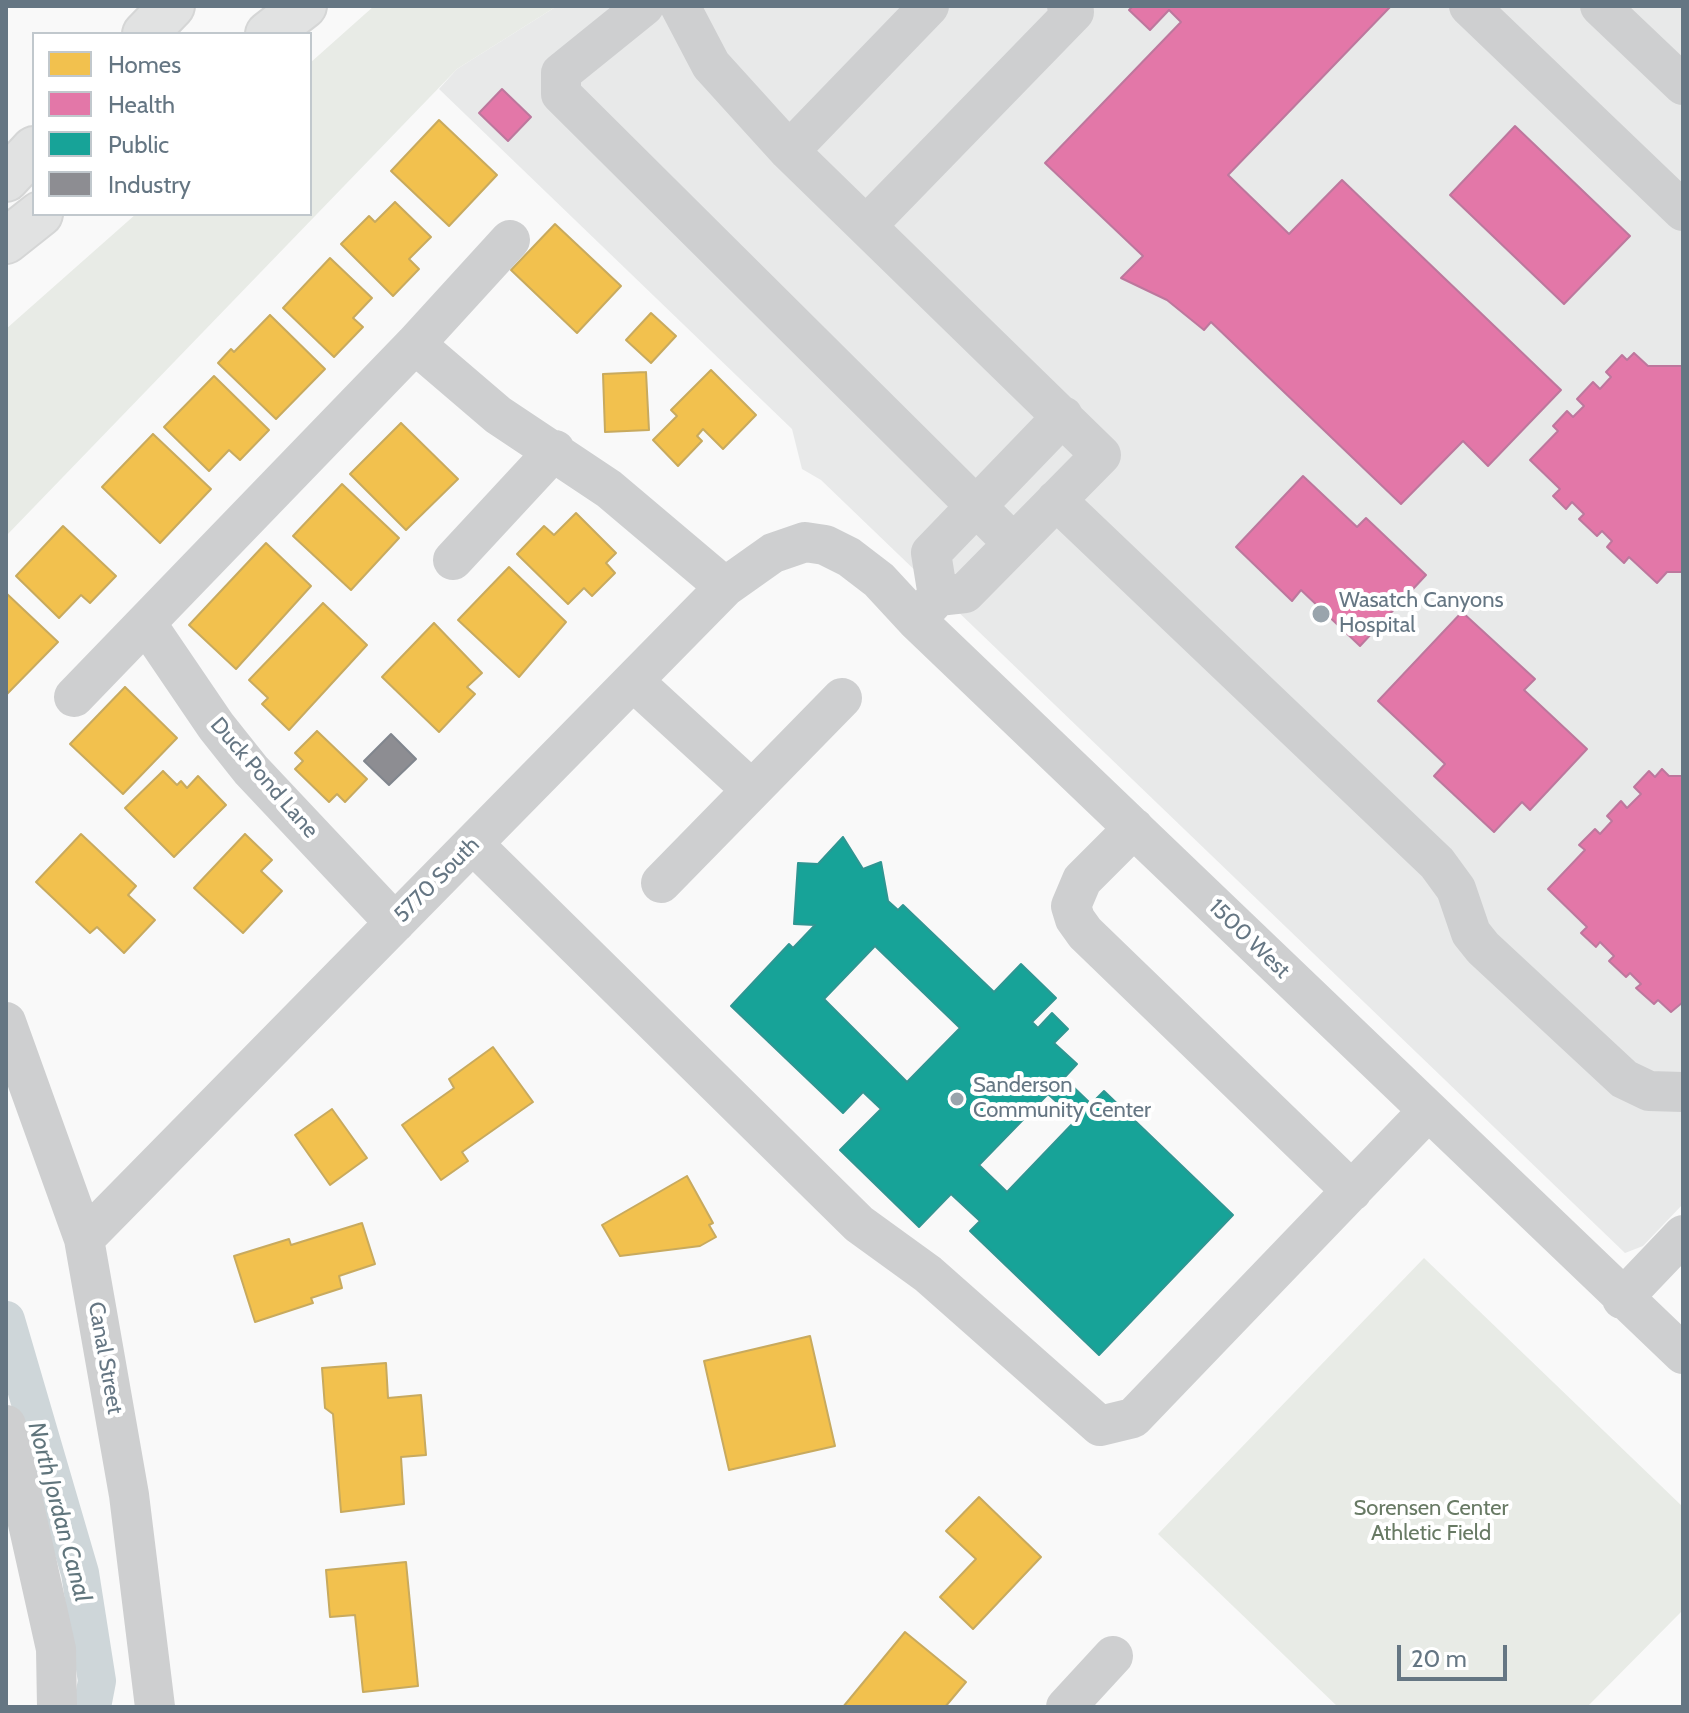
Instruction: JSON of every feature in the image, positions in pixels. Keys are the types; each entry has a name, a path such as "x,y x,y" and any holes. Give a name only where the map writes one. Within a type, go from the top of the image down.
{"highway":[{"path":"147,32 172,6"},
{"path":"271,32 304,6"},
{"path":"6,179 32,151"},
{"path":"6,241 37,216"}],"street":[{"path":"644,6 561,73 561,94 1013,543"},
{"path":"680,6 711,65 789,151 1063,416 1101,455 965,593 927,608 931,553 1063,416"},
{"path":"789,151 929,6"},
{"path":"866,226 1074,12 1067,6"},
{"path":"1469,6 1683,211"},
{"path":"1600,6 1683,85"},
{"path":"74,697 415,344 510,240"},
{"path":"415,344 498,415 555,450 609,489 725,587"},
{"path":"453,560 555,450"},
{"path":"1056,500 1437,863 1456,889 1471,933 1483,948 1624,1079 1649,1091 1683,1092"},
{"name":"5770 South","path":"84,1239 725,587 773,553 805,542"},
{"name":"1500 West","path":"805,542 825,545 849,557 879,580 927,608 1134,828 1622,1299 1683,1354"},
{"name":"Duck Pond Lane","path":"146,623 216,726 251,770 395,923"},
{"path":"633,681 752,790"},
{"path":"661,883 842,698"},
{"path":"1134,828 1082,880 1071,906 1075,919 1085,933 1352,1191"},
{"path":"473,844 859,1224 928,1274 1100,1426 1133,1418 1428,1111"},
{"name":"Canal Street","path":"6,1022 84,1239 129,1495 155,1707"},
{"path":"1622,1299 1683,1235"},
{"path":"6,1425 56,1649 57,1707"},
{"path":"1066,1707 1113,1656"}],"shaded area":[{"name":"Wasatch Canyons Hospital","path":"557,6 1683,6 1683,1204 1643,1246 1625,1253 821,480 802,469 792,429 439,89 457,69"}],"green space":[{"path":"374,6 557,6 457,69 6,536 6,329 134,216 312,216 312,61"},
{"name":"Sorensen Center Athletic Field","path":"1424,1258 1683,1507 1683,1610 1587,1707 1338,1707 1158,1534"}],"building: Homes":[{"path":"439,120 497,175 449,226 391,171"},
{"path":"395,202 431,237 409,259 419,269 393,296 341,244 369,216 375,222"},
{"path":"555,224 621,286 577,333 511,270"},
{"path":"330,258 372,298 353,318 363,327 334,357 283,308"},
{"path":"651,313 676,336 651,363 626,340"},
{"path":"270,315 325,369 276,419 218,363 231,349 234,352"},
{"path":"711,370 756,415 723,449 703,429 697,436 702,441 678,466 653,440 677,416 671,410"},
{"path":"646,372 649,430 605,432 603,374"},
{"path":"214,376 269,430 240,460 229,450 209,471 164,427"},
{"path":"401,423 458,479 406,530 350,474"},
{"path":"153,434 211,489 160,543 102,487"},
{"path":"342,484 399,538 351,590 293,536"},
{"path":"576,513 616,553 606,563 615,573 592,596 584,588 568,604 517,554 544,526 554,535"},
{"path":"63,526 116,576 90,603 81,595 59,618 16,576"},
{"path":"266,543 311,586 236,669 189,625"},
{"path":"509,567 566,622 519,677 458,620"},
{"path":"6,593 58,642 7,694 6,693"},
{"path":"323,603 367,645 289,730 262,704 268,698 249,680"},
{"path":"434,623 482,673 467,687 475,694 439,732 382,677"},
{"path":"125,687 177,738 123,794 70,744"},
{"path":"317,731 367,779 345,802 337,794 329,802 295,769 303,761 295,753"},
{"path":"163,771 177,785 181,781 187,788 198,776 226,805 174,857 125,808"},
{"path":"81,834 136,886 128,895 155,920 124,953 97,927 90,933 36,882"},
{"path":"245,834 272,860 261,871 282,891 243,933 194,888"},
{"path":"493,1047 533,1102 462,1152 468,1161 441,1180 402,1125 454,1088 449,1079"},
{"path":"332,1109 367,1158 330,1185 295,1135"},
{"path":"687,1176 713,1223 709,1225 716,1237 700,1246 620,1256 602,1225"},
{"path":"362,1223 375,1264 339,1276 342,1288 311,1298 313,1303 255,1322 234,1256 289,1239 291,1245"},
{"path":"810,1336 835,1446 729,1470 704,1361"},
{"path":"386,1363 388,1398 421,1395 426,1455 401,1457 404,1504 341,1512 333,1414 325,1408 322,1368"},
{"path":"979,1497 1041,1557 973,1629 940,1597 976,1559 946,1531"},
{"path":"406,1562 418,1686 363,1692 355,1615 330,1617 326,1570"},
{"path":"905,1632 966,1682 945,1707 843,1707"}],"building: Health":[{"path":"1133,6 1391,6 1228,175 1289,234 1342,180 1561,390 1488,466 1463,441 1401,504 1211,322 1204,330 1167,300 1121,278 1143,256 1045,163 1181,22 1169,10 1150,30 1129,10"},
{"path":"502,89 531,117 508,141 479,113"},
{"path":"1515,126 1630,236 1564,304 1450,195"},
{"path":"1634,353 1648,366 1683,366 1683,572 1667,572 1657,583 1629,557 1624,563 1607,547 1612,541 1602,531 1597,536 1579,519 1584,514 1572,502 1566,509 1553,496 1560,489 1530,460 1558,431 1553,426 1567,411 1573,417 1584,406 1577,399 1593,382 1600,389 1611,377 1606,372 1622,355 1627,360"},
{"path":"1303,476 1357,527 1366,518 1426,575 1360,646 1301,590 1292,601 1236,547"},
{"path":"1462,612 1535,679 1524,690 1587,749 1530,810 1522,802 1494,832 1434,776 1445,764 1378,701"},
{"path":"1662,769 1669,776 1683,776 1683,1002 1671,1012 1658,1000 1654,1004 1636,988 1641,984 1630,973 1626,977 1609,961 1614,956 1600,942 1596,947 1581,933 1587,927 1548,889 1585,850 1579,845 1595,829 1600,834 1612,821 1607,816 1621,801 1627,808 1641,794 1634,787 1649,771 1655,777"}],"building: Public":[{"name":"Sanderson Community Center","path":"843,837 863,869 881,862 888,901 898,910 903,905 994,992 1021,964 1056,998 1032,1022 1038,1028 1052,1013 1068,1029 1054,1043 1077,1064 1064,1078 1091,1104 1104,1091 1233,1215 1099,1355 970,1231 980,1221 951,1194 919,1227 840,1150 881,1109 863,1092 843,1113 731,1006 789,944 793,948 815,925 794,924 798,863 818,864","holes":["875,946 960,1028 907,1082 824,999","1048,1094 1076,1120 1007,1192 979,1165"]}],"building: Industry":[{"path":"391,734 416,759 389,785 364,761"}],"waterway":[{"name":"North Jordan Canal","path":"6,1320 80,1573 97,1681 92,1707"}],"place":[{"name":"Wasatch Canyons Hospital","path":"1321,614"},
{"name":"Sanderson Community Center","path":"957,1099"}]}
